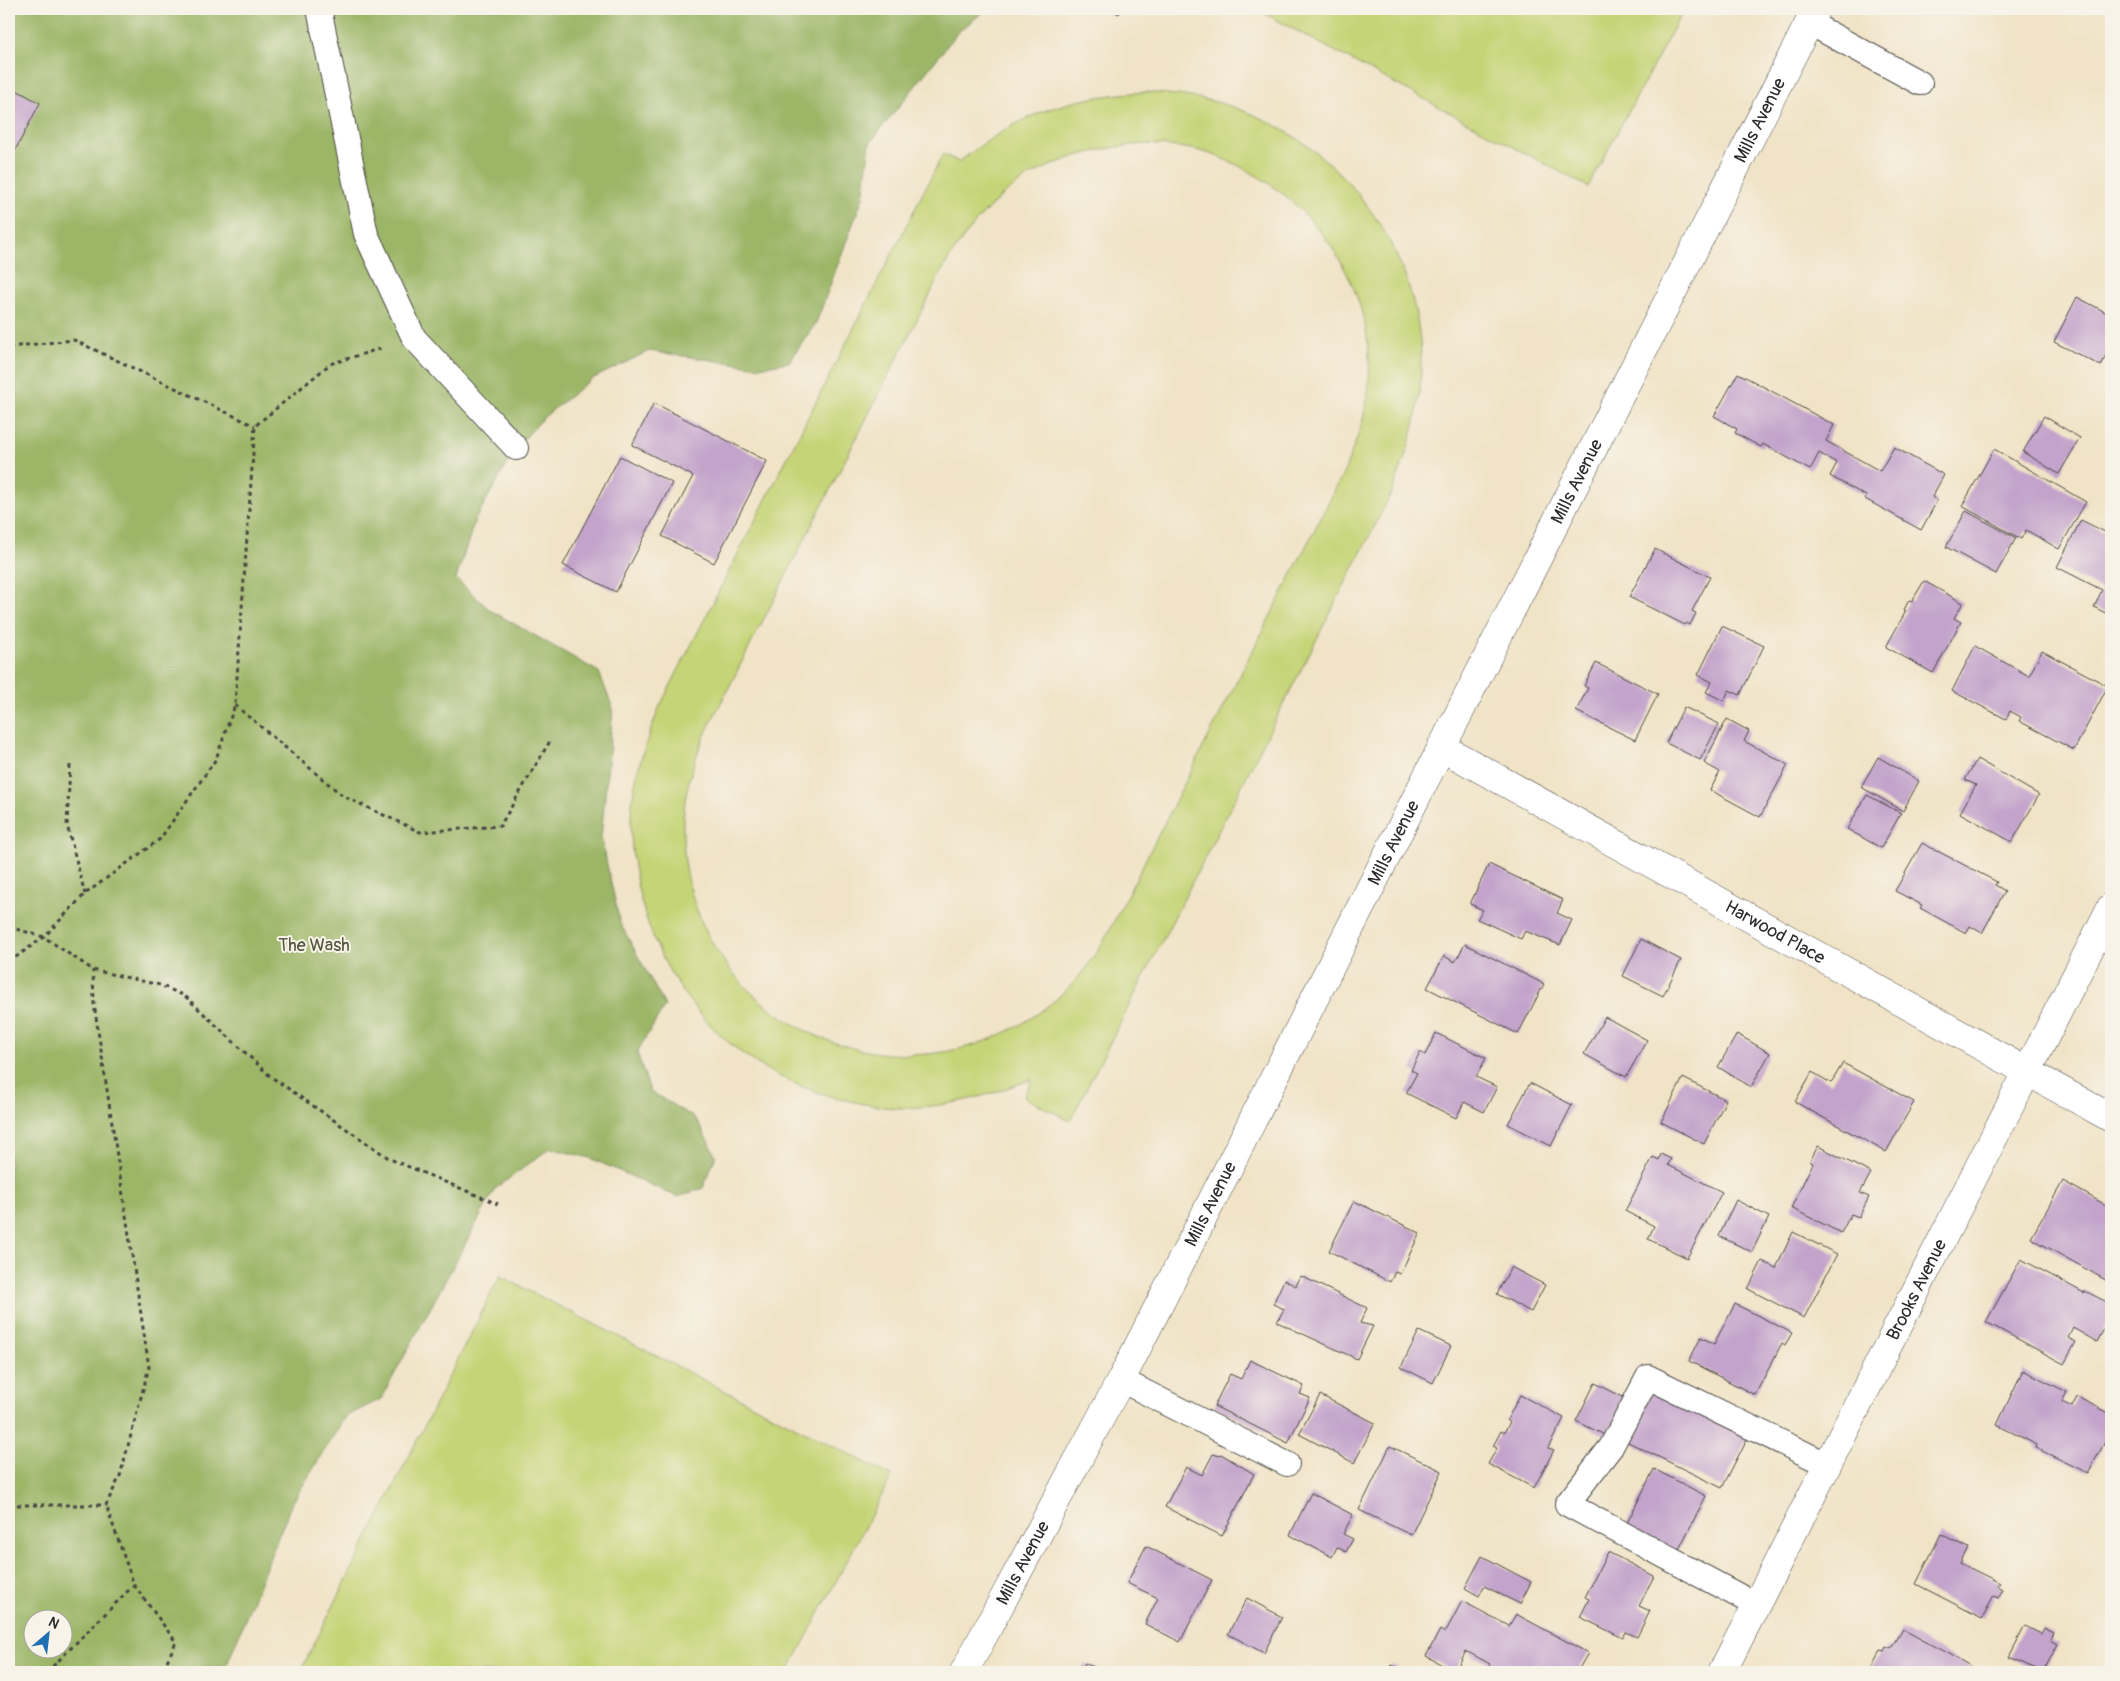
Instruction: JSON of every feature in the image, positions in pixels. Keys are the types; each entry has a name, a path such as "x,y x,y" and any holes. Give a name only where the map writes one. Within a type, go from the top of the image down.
{"street":[{"name":"Mills Avenue","path":"964,1672 1121,1380 1812,16"},
{"name":"Harwood Place","path":"1441,747 2029,1070 2111,1118"},
{"name":"Brooks Avenue","path":"1722,1672 2111,907"}],"lane":[{"path":"319,9 366,234 414,338 516,448"},
{"path":"1812,16 1920,83"},
{"path":"1756,1605 1567,1504 1611,1447 1648,1377 1828,1465"},
{"path":"1121,1380 1287,1464"}],"path":[{"path":"9,962 44,937 85,894 160,839 216,759 235,705 255,426 330,364 414,338"},
{"path":"9,347 74,340 255,426"},
{"path":"235,705 342,796 420,832 500,826 550,741"},
{"path":"70,765 67,825 85,894"},
{"path":"9,927 44,937 93,970 160,986 185,996 270,1076 390,1159 498,1204"},
{"path":"93,970 94,1004 149,1367 120,1476 106,1505 134,1584 176,1642 162,1672"},
{"path":"9,1505 106,1505"},
{"path":"47,1672 134,1584"}],"green space":[{"name":"The Wash","path":"9,9 987,9 958,32 870,143 863,197 816,323 789,362 759,367 649,351 590,380 544,417 516,448 475,520 456,579 490,610 599,672 613,709 601,838 620,923 665,1006 637,1052 650,1091 696,1119 716,1156 703,1188 678,1197 590,1158 550,1148 495,1189 381,1399 345,1417 291,1505 224,1672 9,1672"},
{"path":"1256,9 1684,9 1588,187"},
{"path":"1145,92 1166,94 1198,98 1230,106 1270,123 1307,146 1340,174 1368,207 1391,244 1408,284 1418,326 1421,370 1416,418 1412,433 1403,464 1391,494 1070,1121 1024,1097 1032,1079 971,1099 925,1107 891,1108 841,1099 796,1084 756,1063 721,1035 691,1002 666,965 648,924 636,880 631,816 632,800 639,768 648,736 660,706 943,154 959,162 1003,131 1046,110 1068,103 1117,94","holes":["1145,144 1180,147 1207,153 1252,173 1284,195 1313,223 1336,254 1354,289 1365,326 1369,365 1366,405 1354,446 1345,470 1107,935 1077,979 1064,992 1006,1032 944,1052 881,1053 820,1037 766,1006 723,960 694,902 683,832 683,819 686,792 697,754 707,730 945,265 964,237 984,213 1005,193 1028,177 1053,164 1111,148"]},
{"path":"500,1276 892,1476 788,1672 300,1672"}],"building":[{"path":"1109,9 1122,9 1119,14"},
{"path":"9,86 40,103 9,162"},
{"path":"2077,297 2111,315 2111,349 2109,348 2101,366 2054,342"},
{"path":"1738,373 1834,425 1826,441 1880,471 1894,447 1944,475 1932,497 1937,501 1921,530 1865,499 1866,496 1830,476 1837,463 1819,453 1810,470 1763,444 1761,447 1735,433 1737,429 1714,416"},
{"path":"654,403 767,461 714,563 662,536 693,476 632,445"},
{"path":"2044,416 2080,438 2059,474 2023,452"},
{"path":"1994,449 2086,502 2059,549 2026,530 2021,539 1962,506"},
{"path":"620,456 672,483 616,592 563,565"},
{"path":"1966,511 2016,538 1996,574 1946,547"},
{"path":"2081,520 2111,535 2111,616 2094,607 2102,590 2057,567"},
{"path":"1655,549 1710,577 1692,611 1696,613 1690,625 1687,623 1685,625 1629,597"},
{"path":"1924,581 1963,603 1954,618 1961,622 1933,673 1886,647 1906,611 1904,610 1909,600 1912,601"},
{"path":"1722,626 1764,646 1740,695 1729,690 1724,701 1706,692 1712,682 1698,675"},
{"path":"1975,646 2029,676 2042,651 2108,686 2074,750 2019,721 2021,717 2010,711 2006,719 1952,691"},
{"path":"1596,663 1658,694 1635,740 1576,711 1588,688 1584,686"},
{"path":"1684,707 1719,724 1700,760 1666,743"},
{"path":"1727,719 1749,731 1744,741 1788,765 1760,817 1710,790 1720,772 1704,763"},
{"path":"1878,757 1919,781 1903,811 1861,787"},
{"path":"1977,759 2039,795 2012,842 1960,813 1976,785 1965,780"},
{"path":"1867,795 1901,813 1881,848 1847,829"},
{"path":"1922,843 1997,882 1995,885 2005,891 1982,933 1970,926 1966,933 1920,908 1922,905 1895,891"},
{"path":"1489,864 1563,900 1557,913 1572,920 1560,945 1525,931 1521,939 1477,919 1483,910 1470,904"},
{"path":"1641,939 1681,960 1663,996 1623,976"},
{"path":"1465,944 1544,984 1518,1034 1427,988 1444,956 1455,962"},
{"path":"1605,1017 1647,1040 1626,1077 1584,1054"},
{"path":"1436,1033 1486,1058 1476,1077 1497,1087 1484,1112 1464,1102 1456,1118 1406,1093 1417,1073 1411,1070 1420,1052 1425,1055"},
{"path":"1737,1034 1770,1053 1751,1087 1718,1067"},
{"path":"1843,1063 1914,1102 1886,1152 1795,1102 1812,1072 1831,1083"},
{"path":"1683,1078 1726,1100 1704,1144 1661,1122"},
{"path":"1530,1083 1572,1105 1551,1146 1508,1124"},
{"path":"1818,1146 1871,1173 1860,1193 1869,1197 1859,1217 1851,1214 1841,1233 1791,1208 1813,1163 1810,1161"},
{"path":"1661,1154 1671,1159 1668,1165 1722,1192 1687,1258 1648,1239 1654,1226 1625,1211 1653,1157 1659,1160"},
{"path":"2063,1181 2111,1208 2111,1283 2031,1238"},
{"path":"1736,1200 1769,1217 1752,1252 1719,1236"},
{"path":"1354,1201 1420,1233 1400,1274 1395,1272 1390,1282 1329,1251"},
{"path":"1793,1232 1837,1254 1804,1318 1748,1289 1762,1261 1776,1268"},
{"path":"2021,1259 2084,1293 2085,1291 2111,1304 2111,1316 2097,1342 2073,1328 2068,1338 2076,1342 2064,1364 1986,1322"},
{"path":"1511,1267 1545,1285 1531,1312 1497,1294"},
{"path":"1301,1276 1367,1308 1360,1323 1373,1326 1357,1359 1277,1322 1284,1309 1273,1304 1284,1280 1296,1286"},
{"path":"1735,1304 1792,1333 1785,1345 1782,1343 1755,1395 1689,1361 1701,1337 1714,1344"},
{"path":"1419,1331 1451,1346 1433,1383 1401,1367"},
{"path":"1250,1360 1304,1386 1300,1394 1310,1398 1288,1443 1214,1406 1230,1374 1241,1379"},
{"path":"2023,1370 2067,1392 2062,1402 2072,1407 2077,1397 2111,1414 2111,1431 2088,1473 2036,1448 2037,1445 1997,1425"},
{"path":"1595,1383 1631,1401 1613,1439 1576,1421"},
{"path":"1652,1390 1748,1437 1722,1488 1626,1441"},
{"path":"1320,1395 1375,1423 1354,1463 1299,1434"},
{"path":"1520,1395 1564,1418 1548,1448 1554,1450 1534,1488 1488,1464 1497,1448 1493,1446 1501,1431 1504,1433 1510,1422 1507,1420"},
{"path":"1390,1446 1442,1471 1411,1535 1359,1510"},
{"path":"1213,1454 1220,1456 1221,1454 1254,1474 1222,1536 1165,1507 1186,1467 1202,1475"},
{"path":"1654,1469 1706,1496 1675,1557 1623,1531"},
{"path":"1311,1493 1353,1515 1343,1534 1353,1539 1346,1552 1337,1547 1332,1557 1290,1535"},
{"path":"1941,1534 1968,1548 1960,1563 2000,1583 1998,1586 2003,1589 1998,1598 1994,1596 1982,1618 1916,1584"},
{"path":"1146,1546 1212,1580 1180,1642 1145,1624 1158,1598 1127,1583"},
{"path":"1608,1552 1654,1576 1639,1606 1650,1611 1637,1637 1626,1632 1623,1638 1580,1617 1589,1599 1585,1597"},
{"path":"1482,1556 1531,1582 1520,1604 1484,1586 1479,1596 1465,1588"},
{"path":"1247,1598 1282,1617 1264,1653 1228,1634"},
{"path":"1462,1601 1509,1626 1516,1614 1588,1653 1577,1672 1485,1672 1490,1664 1466,1651 1455,1672 1426,1656 1440,1630 1445,1633"},
{"path":"2025,1626 2041,1634 2044,1628 2054,1633 2051,1640 2058,1644 2043,1672 2009,1657"},
{"path":"1902,1629 1967,1664 1972,1668 1970,1672 1869,1672 1881,1650 1885,1651 1887,1646 1891,1648"},
{"path":"1085,1663 1104,1672 1081,1672"},
{"path":"1392,1665 1406,1672 1388,1672"}]}
